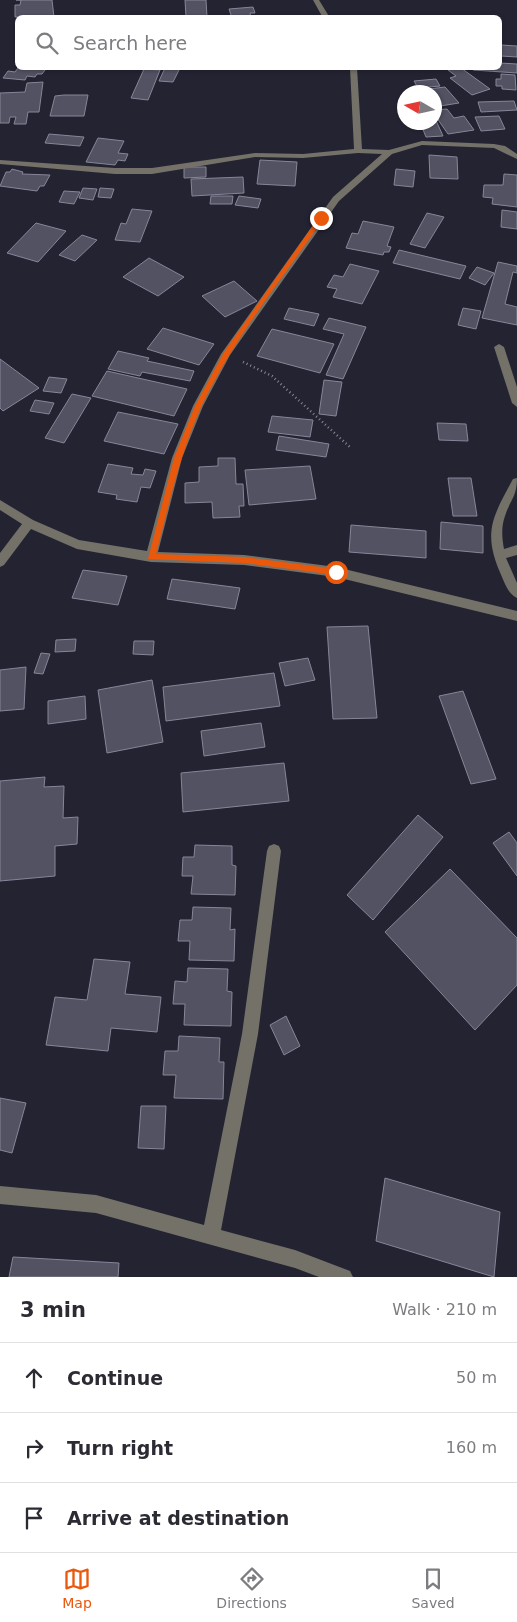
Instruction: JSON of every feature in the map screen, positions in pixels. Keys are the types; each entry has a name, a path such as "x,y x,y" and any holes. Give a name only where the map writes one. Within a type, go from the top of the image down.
{"street":[{"path":"316,0 325,15"},
{"path":"353,70 358,151"},
{"path":"0,162 115,171 152,171 238,156 303,156 358,151 389,152 422,143 475,144 502,148 517,157"},
{"path":"151,557 177,458 198,406 226,354 336,199 389,152"},
{"path":"499,348 517,403"},
{"path":"517,482 497,521 499,555 510,584 517,593"},
{"path":"0,504 29,524 77,544 151,557 244,560 336,572 517,616"},
{"path":"0,562 29,524"},
{"path":"499,555 517,550"},
{"path":"211,1235 250,1034 274,851"},
{"path":"0,1195 96,1204 295,1259 344,1277"}],"path":[{"path":"226,354 272,376 295,394 351,448"}],"building":[{"path":"21,0 52,0 54,15 15,15 15,5 20,5"},
{"path":"185,0 206,0 207,15 186,15"},
{"path":"253,7 255,13 250,13 250,15 231,15 229,9"},
{"path":"502,45 517,46 517,57 502,56"},
{"path":"502,63 517,64 517,73 473,70 502,70"},
{"path":"16,70 45,70 42,74 37,74 35,77 27,76 25,80 3,78 8,71 15,72"},
{"path":"144,70 160,70 148,100 131,98"},
{"path":"164,70 179,70 173,82 159,81"},
{"path":"448,70 464,70 490,89 472,95 450,78 456,76"},
{"path":"501,74 515,75 516,90 502,89 502,86 496,86 496,79 501,79"},
{"path":"436,79 439,85 416,85 414,81"},
{"path":"43,82 39,112 28,112 26,124 14,124 16,117 10,117 9,123 0,123 0,93 25,92 27,83"},
{"path":"442,87 445,87 459,103 442,106"},
{"path":"88,95 84,116 50,116 55,96"},
{"path":"514,101 517,110 481,112 478,102"},
{"path":"442,109 447,109 454,118 464,116 474,130 448,134 442,125"},
{"path":"499,116 505,129 481,131 475,117"},
{"path":"423,130 440,130 443,136 426,137"},
{"path":"49,134 84,137 80,146 45,143"},
{"path":"98,138 124,141 118,153 128,154 125,161 118,160 115,165 86,162"},
{"path":"429,155 457,157 458,179 430,178"},
{"path":"260,160 297,162 295,186 257,184"},
{"path":"184,167 206,167 206,177 184,178"},
{"path":"12,169 23,172 22,174 50,175 44,186 40,186 37,191 0,186 6,172 10,172"},
{"path":"396,169 415,171 413,187 394,185"},
{"path":"504,174 517,175 517,207 492,204 493,198 483,197 484,185 503,185"},
{"path":"243,177 244,193 192,196 191,179"},
{"path":"83,188 97,189 93,200 79,198"},
{"path":"100,188 114,189 111,198 98,197"},
{"path":"64,191 80,192 74,204 59,202"},
{"path":"211,196 233,196 232,204 210,204"},
{"path":"239,196 261,199 258,208 235,205"},
{"path":"132,209 152,211 140,242 115,240 121,223 126,224"},
{"path":"502,210 517,212 517,229 501,227"},
{"path":"427,213 444,217 425,248 410,244"},
{"path":"363,221 394,227 387,246 391,247 389,252 384,252 383,255 346,248 352,233 358,234"},
{"path":"36,223 66,231 38,262 7,253"},
{"path":"82,235 97,240 75,261 59,255"},
{"path":"399,250 466,266 460,279 393,263"},
{"path":"149,258 184,277 158,296 123,277"},
{"path":"498,262 517,266 517,273 513,272 505,304 517,307 517,325 482,318"},
{"path":"350,264 379,271 362,304 333,297 337,289 327,287 334,275 343,277"},
{"path":"477,267 494,273 485,285 469,278"},
{"path":"234,281 257,301 225,317 202,296"},
{"path":"289,308 319,314 314,326 284,319"},
{"path":"463,308 481,311 476,329 458,325"},
{"path":"329,318 366,327 343,379 326,375 344,334 323,329"},
{"path":"163,328 214,344 199,365 147,349"},
{"path":"272,329 334,344 320,373 257,356"},
{"path":"118,351 149,358 147,361 194,371 190,381 142,372 140,376 108,369"},
{"path":"0,359 39,388 3,411 0,408"},
{"path":"107,371 187,389 174,416 92,396"},
{"path":"49,377 67,379 61,393 43,391"},
{"path":"324,380 342,382 336,416 319,414"},
{"path":"72,394 91,398 64,443 45,438"},
{"path":"35,400 54,403 49,414 30,411"},
{"path":"118,412 178,424 164,454 104,441"},
{"path":"272,416 313,420 310,437 268,432"},
{"path":"437,423 466,424 468,441 439,440"},
{"path":"279,436 329,444 326,457 276,450"},
{"path":"218,458 235,458 236,484 243,484 244,506 239,506 240,517 213,518 212,502 185,503 185,483 199,482 199,467 218,466"},
{"path":"108,464 133,468 131,474 143,475 145,469 156,471 150,488 141,487 137,502 116,499 117,495 98,492"},
{"path":"310,466 316,499 249,505 245,470"},
{"path":"448,478 471,478 477,516 453,516"},
{"path":"441,522 483,526 483,553 440,549"},
{"path":"351,525 426,531 426,558 349,552"},
{"path":"83,570 127,576 118,605 72,598"},
{"path":"172,579 240,588 235,609 167,599"},
{"path":"368,626 377,718 333,719 327,627"},
{"path":"76,639 75,651 55,652 56,640"},
{"path":"134,641 154,641 153,655 133,654"},
{"path":"41,653 50,654 43,674 34,673"},
{"path":"308,658 315,680 285,686 279,663"},
{"path":"26,667 24,709 0,711 0,670"},
{"path":"274,673 280,706 166,721 163,687"},
{"path":"152,680 163,742 107,753 98,690"},
{"path":"463,691 496,779 471,784 439,696"},
{"path":"85,696 86,719 48,724 48,701"},
{"path":"261,723 265,747 204,756 201,731"},
{"path":"284,763 289,801 183,812 181,773"},
{"path":"45,777 44,787 64,786 63,818 78,817 77,844 55,846 55,876 0,881 0,781"},
{"path":"418,815 443,837 373,920 347,895"},
{"path":"509,832 517,843 517,876 493,843"},
{"path":"195,845 232,846 232,865 236,866 235,895 191,894 193,876 182,876 183,857 194,857"},
{"path":"450,869 517,938 517,985 475,1030 385,932"},
{"path":"193,907 231,908 230,930 235,929 234,961 189,960 190,941 178,941 180,920 192,920"},
{"path":"94,959 130,962 125,994 161,997 157,1032 111,1028 108,1051 46,1045 55,997 87,1000"},
{"path":"188,968 228,969 227,991 232,992 231,1026 184,1025 185,1004 173,1004 175,981 187,982"},
{"path":"286,1016 300,1046 284,1055 270,1025"},
{"path":"179,1036 220,1038 219,1062 224,1062 223,1099 174,1098 176,1075 163,1075 165,1051 178,1051"},
{"path":"0,1098 26,1103 12,1153 0,1150"},
{"path":"141,1106 166,1106 164,1149 138,1148"},
{"path":"385,1178 500,1212 494,1277 376,1241"},
{"path":"13,1257 119,1263 118,1277 9,1277"}],"route":[{"path":"321,218 292,263 226,354 198,406 177,458 151,557 244,560 336,572"}]}
